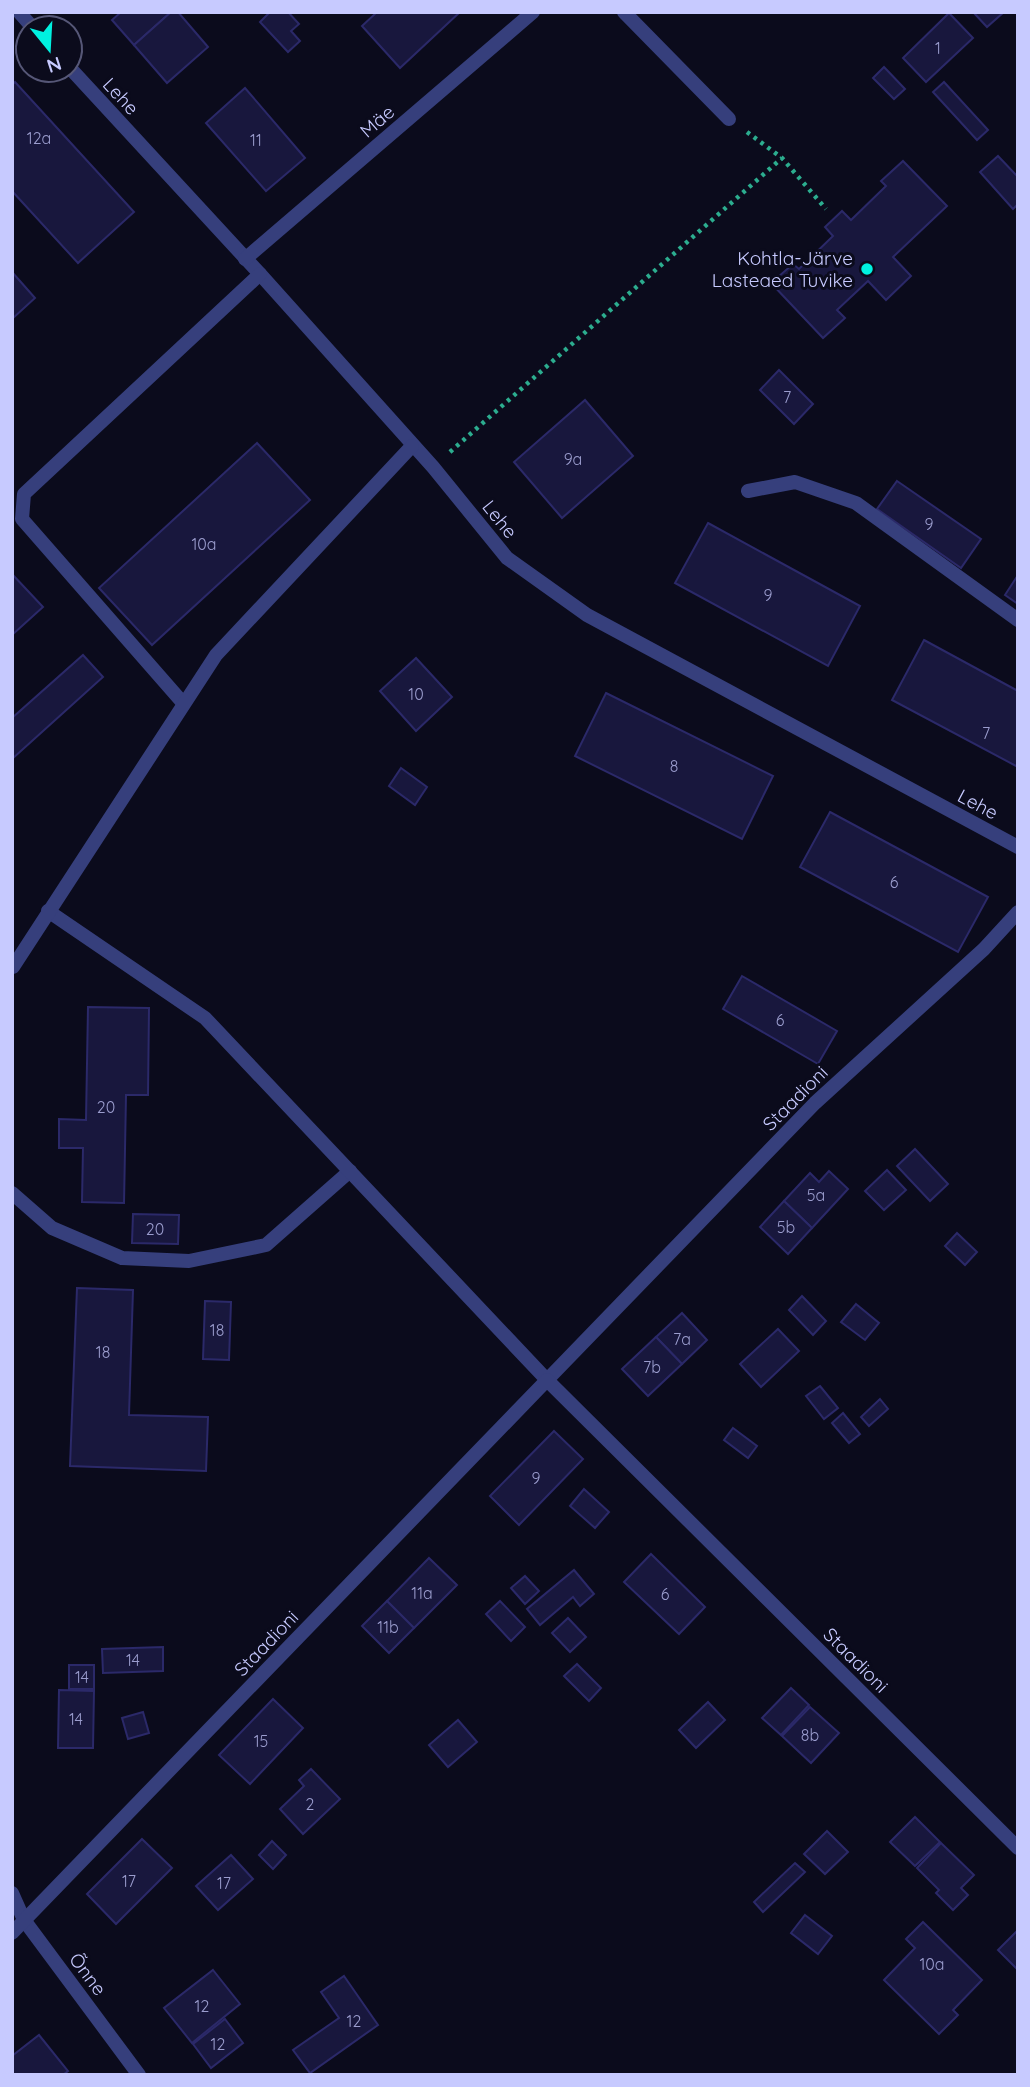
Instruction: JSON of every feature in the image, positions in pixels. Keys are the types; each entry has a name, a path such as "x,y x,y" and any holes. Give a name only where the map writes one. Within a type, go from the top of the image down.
{"street":[{"name":"Mäe","path":"245,260 533,12"},
{"path":"624,12 729,119"},
{"name":"Lehe","path":"84,83 433,467 507,558 587,615 1018,847"},
{"path":"183,703 22,519 24,494 260,274"},
{"path":"12,979 12,967 216,655 412,446"},
{"path":"748,491 795,482 856,503 1018,620"},
{"path":"48,911 205,1018 547,1380"},
{"name":"Staadioni","path":"12,1933 815,1103 984,949 1018,912"},
{"path":"12,1193 52,1228 122,1258 189,1261 266,1245 350,1171"},
{"name":"Staadioni","path":"547,1380 1018,1848"},
{"name":"Õnne","path":"12,1893 24,1920 139,2075"}],"path":[{"path":"729,119 782,158 826,209"},
{"path":"433,467 782,158"}],"building":[{"path":"121,12 171,12 134,45 112,20"},
{"path":"171,12 178,12 208,47 167,83 134,45"},
{"path":"270,12 288,12 299,24 291,31 300,41 288,52 260,22"},
{"path":"377,12 460,12 400,68 362,26"},
{"path":"973,12 1004,12 987,27"},
{"path":"949,13 973,38 926,82 903,58"},
{"path":"884,67 905,89 894,99 873,78"},
{"path":"944,82 988,130 977,140 933,92"},
{"path":"17,84 134,212 78,263 12,191 12,85"},
{"path":"245,88 305,158 266,191 206,123"},
{"path":"998,156 1018,177 1018,204 1013,209 980,172"},
{"path":"903,161 947,206 893,257 911,276 886,300 868,281 837,310 845,318 823,338 771,283 793,264 799,269 833,236 825,227 842,211 851,220 886,186 881,181"},
{"path":"12,272 35,298 12,319"},
{"path":"779,370 813,404 794,424 760,390"},
{"path":"585,400 633,456 562,518 514,462"},
{"path":"257,443 310,500 152,645 99,588"},
{"path":"897,481 981,539 961,568 877,509"},
{"path":"708,523 860,606 828,666 675,583"},
{"path":"12,574 43,607 12,635"},
{"path":"1018,575 1018,604 1005,595"},
{"path":"924,640 1018,691 1018,767 892,700"},
{"path":"83,655 103,677 12,759 12,718"},
{"path":"416,658 452,697 416,731 380,691"},
{"path":"606,693 773,776 742,839 575,756"},
{"path":"401,768 427,787 415,805 389,786"},
{"path":"830,812 988,897 958,952 800,867"},
{"path":"742,976 837,1031 818,1064 723,1009"},
{"path":"88,1007 149,1008 148,1095 126,1095 124,1203 82,1202 83,1148 59,1148 59,1119 86,1120"},
{"path":"915,1149 948,1184 930,1201 897,1166"},
{"path":"887,1170 906,1190 884,1210 865,1191"},
{"path":"829,1171 848,1189 812,1228 784,1201 810,1173 819,1182"},
{"path":"784,1201 812,1228 788,1254 760,1227"},
{"path":"133,1214 179,1215 178,1244 132,1243"},
{"path":"957,1233 977,1252 965,1265 945,1246"},
{"path":"77,1288 133,1290 129,1415 208,1417 206,1471 70,1466"},
{"path":"802,1296 826,1321 813,1335 789,1310"},
{"path":"205,1301 231,1302 229,1360 203,1359"},
{"path":"856,1304 879,1323 865,1340 841,1322"},
{"path":"682,1313 707,1340 682,1364 656,1337"},
{"path":"778,1329 799,1351 761,1387 740,1364"},
{"path":"656,1337 682,1364 648,1396 622,1369"},
{"path":"820,1386 838,1408 824,1419 806,1396"},
{"path":"880,1399 888,1409 869,1426 861,1417"},
{"path":"843,1413 860,1434 849,1443 832,1423"},
{"path":"733,1428 757,1446 748,1458 724,1440"},
{"path":"554,1431 583,1459 519,1525 490,1496"},
{"path":"584,1489 609,1512 595,1528 570,1506"},
{"path":"651,1554 705,1607 679,1634 624,1582"},
{"path":"429,1558 457,1585 414,1628 387,1601"},
{"path":"574,1570 594,1594 580,1606 573,1597 540,1625 527,1609"},
{"path":"525,1576 539,1591 525,1604 511,1588"},
{"path":"387,1601 414,1628 389,1653 362,1626"},
{"path":"500,1601 525,1627 511,1641 486,1614"},
{"path":"568,1618 586,1637 570,1652 552,1633"},
{"path":"163,1647 163,1671 103,1673 102,1649"},
{"path":"577,1664 601,1688 589,1701 564,1676"},
{"path":"69,1665 94,1665 94,1689 69,1689"},
{"path":"791,1688 809,1705 781,1735 762,1718"},
{"path":"59,1690 94,1691 93,1748 58,1748"},
{"path":"273,1699 303,1728 250,1784 219,1755"},
{"path":"708,1702 725,1720 696,1748 679,1730"},
{"path":"810,1707 839,1733 811,1763 782,1736"},
{"path":"143,1712 149,1733 128,1739 122,1718"},
{"path":"458,1720 477,1742 448,1767 429,1745"},
{"path":"311,1769 340,1799 303,1834 280,1809 304,1786 299,1780"},
{"path":"915,1817 940,1842 915,1866 890,1842"},
{"path":"827,1831 848,1852 825,1874 804,1854"},
{"path":"142,1839 172,1868 116,1924 87,1894"},
{"path":"272,1841 286,1855 273,1869 259,1855"},
{"path":"941,1843 974,1875 961,1888 968,1895 953,1910 936,1893 939,1890 917,1868"},
{"path":"231,1855 253,1879 218,1910 196,1886"},
{"path":"795,1863 805,1872 763,1912 754,1902"},
{"path":"805,1915 832,1936 818,1954 791,1933"},
{"path":"923,1922 982,1980 953,2010 958,2015 939,2034 884,1980 915,1948 906,1939"},
{"path":"1018,1930 1018,1970 998,1950"},
{"path":"213,1970 240,2004 192,2043 164,2008"},
{"path":"344,1976 378,2025 310,2073 293,2050 339,2018 321,1992"},
{"path":"225,2019 243,2043 211,2068 193,2044"},
{"path":"39,2035 68,2071 63,2075 12,2075 12,2056"}],"place":[{"name":"Kohtla-Järve Lasteaed Tuvike","path":"867,269"}]}
